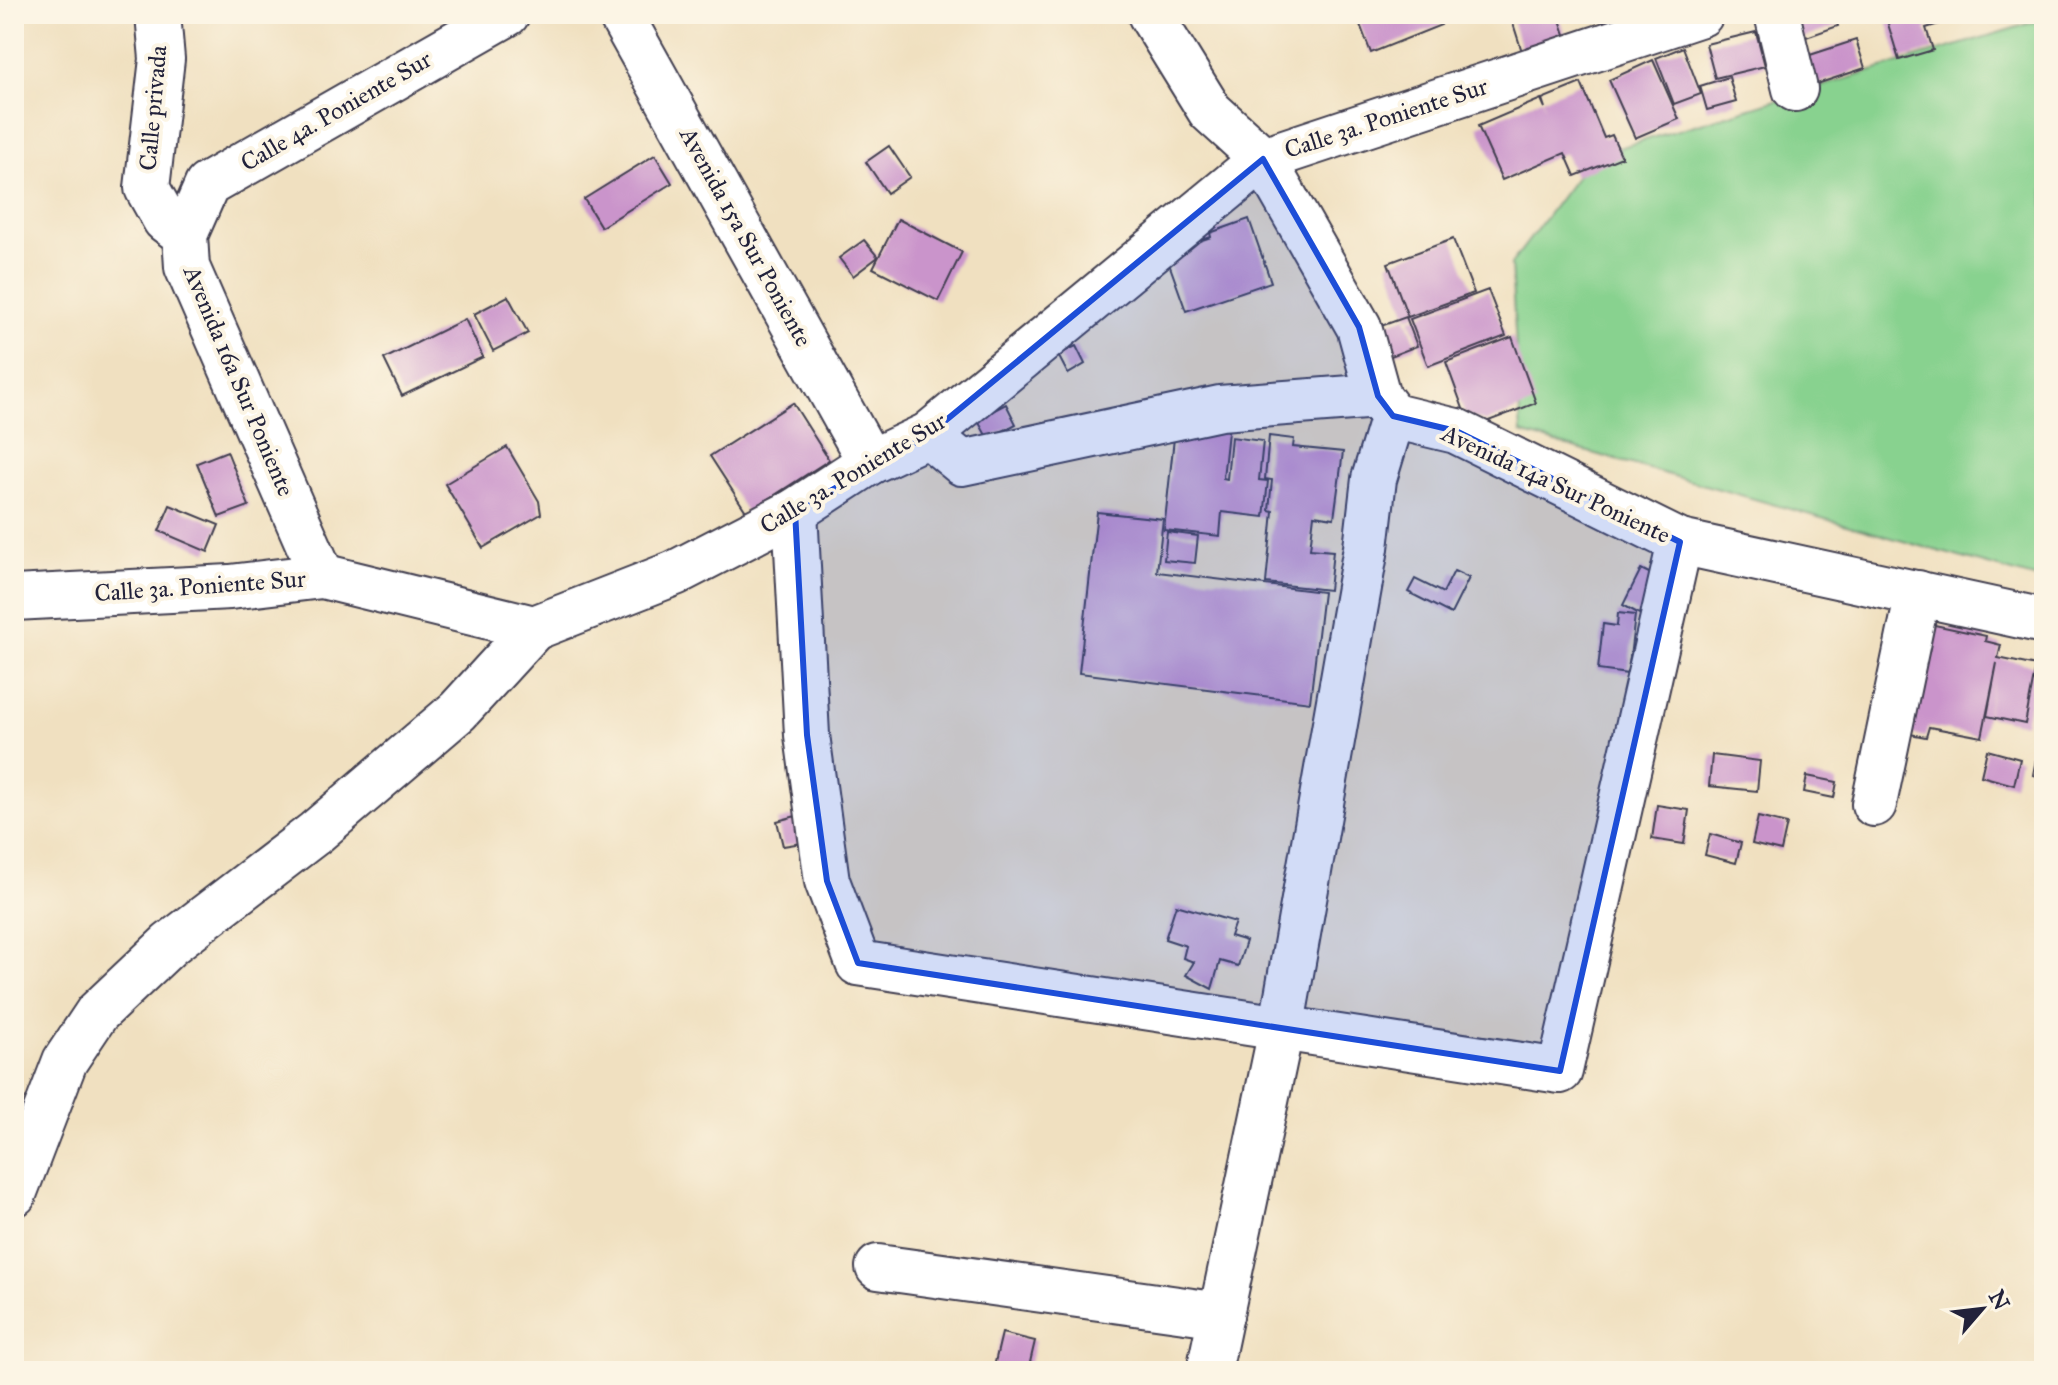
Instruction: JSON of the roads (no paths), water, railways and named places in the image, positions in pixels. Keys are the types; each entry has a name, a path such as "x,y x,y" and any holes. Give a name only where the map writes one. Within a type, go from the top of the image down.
{"street":[{"name":"Calle privada","path":"158,14 162,59 147,188 165,220 185,235"},
{"name":"Calle 4a. Poniente Sur","path":"207,185 507,14"},
{"name":"Avenida 15a Sur Poniente","path":"620,14 870,462"},
{"path":"1150,14 1210,111 1263,159 1359,327 1386,406 1366,548 1281,1030 1209,1371"},
{"name":"Calle 3a. Poniente Sur","path":"14,598 230,587 322,576 534,628 675,573 795,511 870,462 928,435 1263,159 1701,14"},
{"path":"1777,14 1795,89"},
{"name":"Avenida 16a Sur Poniente","path":"207,185 185,235 187,267 322,576"},
{"name":"Avenida 14a Sur Poniente","path":"928,435 962,463 1220,408 1386,406 1456,431 1680,542 2044,621"},
{"path":"795,511 809,750 827,881 858,963 1560,1071 1680,542"},
{"path":"1874,804 1918,593"},
{"path":"14,1194 65,1061 97,1013 170,944 315,833 458,711 534,628"},
{"path":"878,1267 1221,1315"}]}
